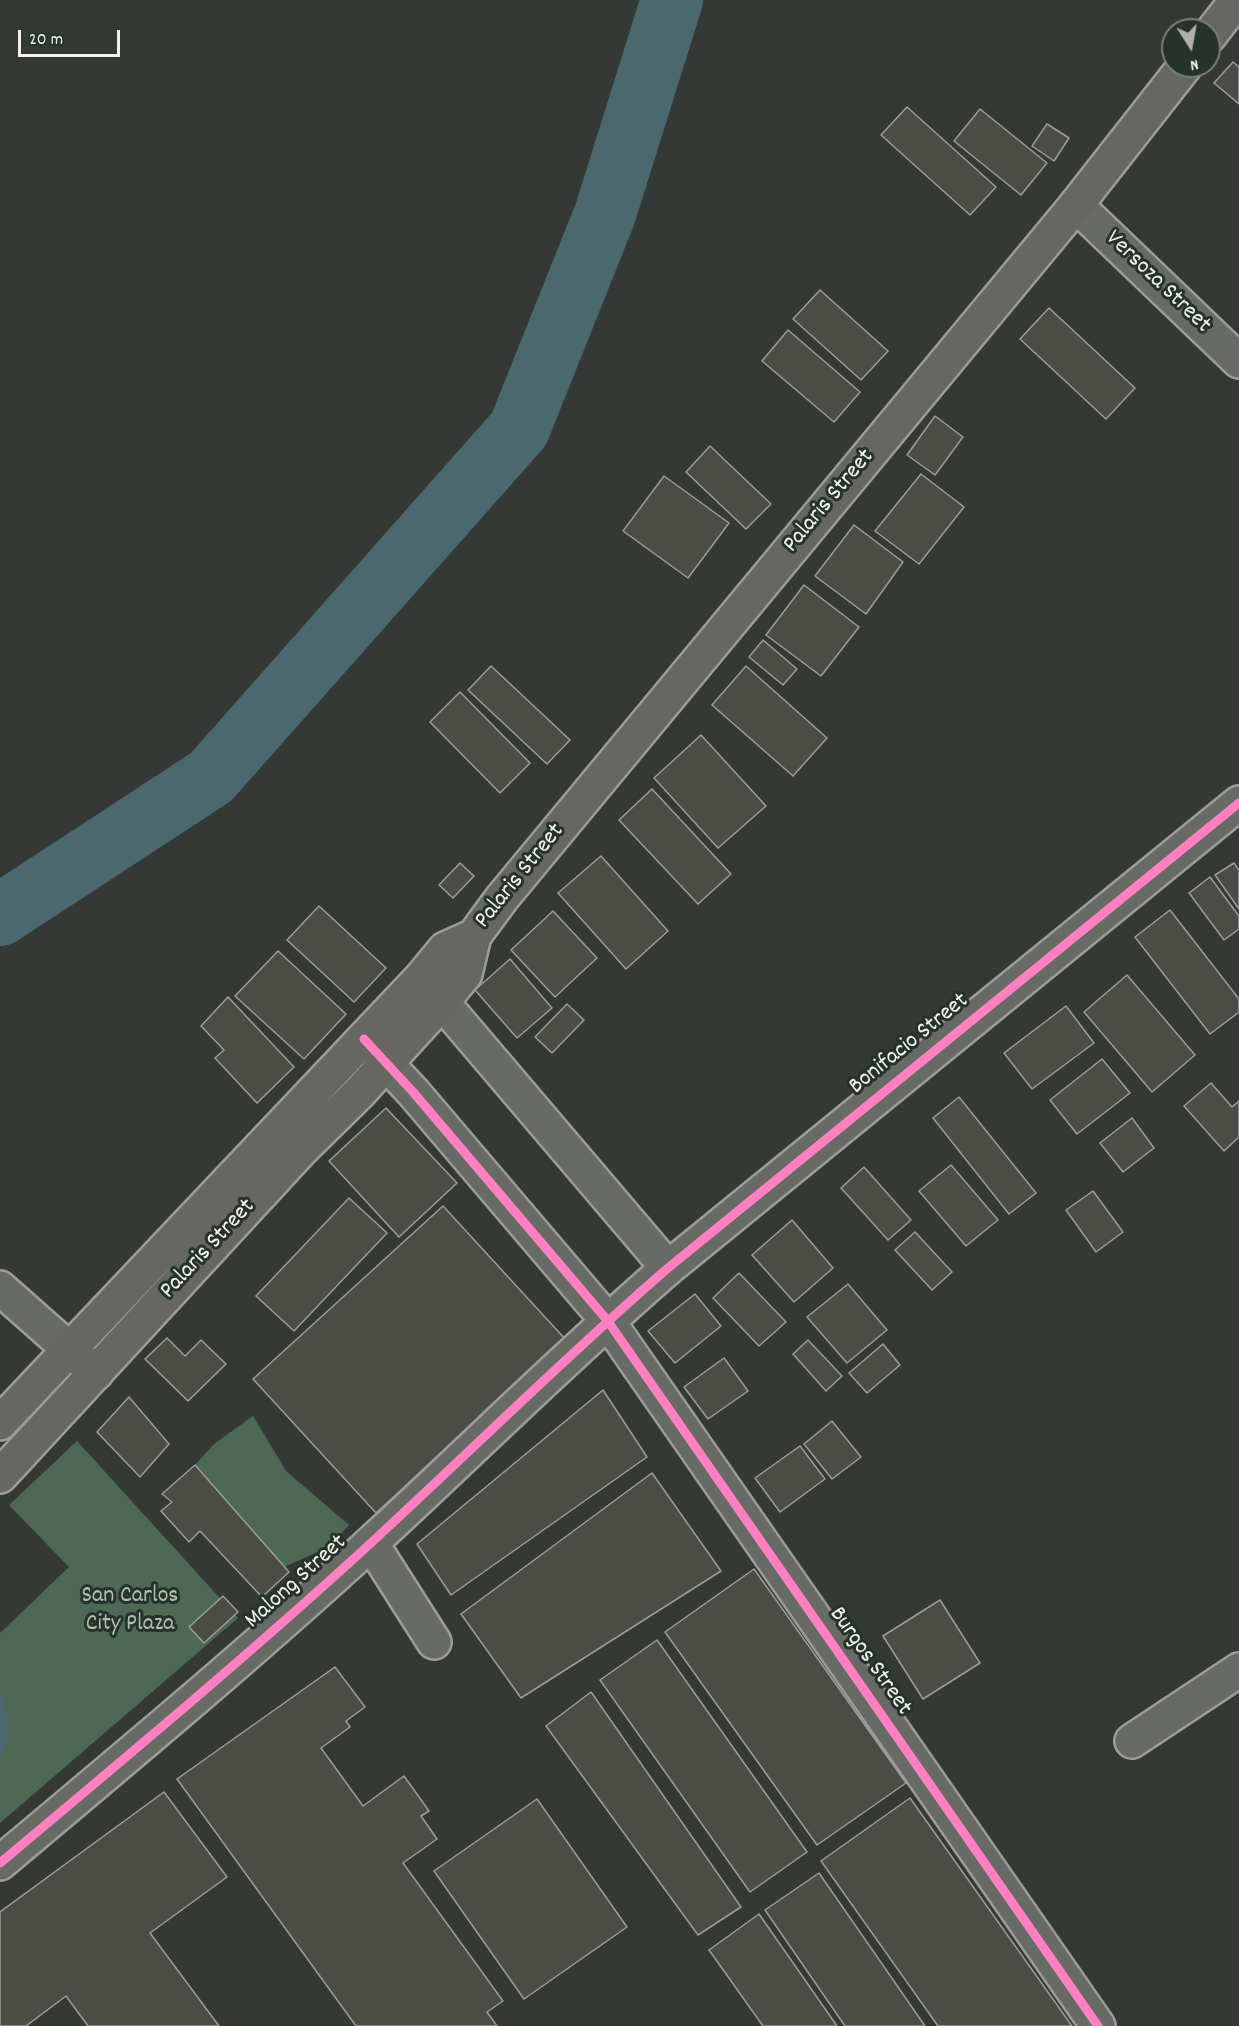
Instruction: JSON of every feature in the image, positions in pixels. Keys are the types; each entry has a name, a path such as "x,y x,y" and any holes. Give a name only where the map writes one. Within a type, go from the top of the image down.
{"main road":[{"path":"1221,21 1237,0"},
{"name":"Palaris Street","path":"0,1423 364,1039 432,990 465,974 474,936 517,880 1076,205 1176,78"},
{"name":"Palaris Street","path":"0,1476 300,1150 387,1063 432,990"}],"street":[{"name":"Versoza Street","path":"1076,205 1239,361"},
{"name":"Bonifacio Street","path":"607,1320 1239,803"},
{"path":"432,990 668,1268"},
{"name":"Burgos Street","path":"364,1039 607,1320 1098,2026"},
{"path":"0,1288 96,1373"},
{"name":"Malong Street","path":"0,1863 209,1688 371,1543 607,1320"},
{"path":"371,1543 434,1642"},
{"path":"1132,1741 1239,1670"}],"green space":[{"path":"253,1416 286,1471 349,1525 329,1547 284,1567 195,1465 214,1444"},
{"name":"San Carlos City Plaza","path":"77,1441 238,1618 0,1823 0,1633 69,1567 9,1505"}],"water":[{"path":"0,1693 8,1718 9,1734 0,1758"}],"building":[{"path":"1233,62 1239,67 1239,104 1214,83 1221,78"},
{"path":"907,107 996,187 970,215 881,135"},
{"path":"980,109 1047,163 1021,195 954,141"},
{"path":"1047,124 1069,138 1054,161 1032,146"},
{"path":"820,290 888,351 861,380 793,319"},
{"path":"1049,308 1135,388 1106,419 1020,339"},
{"path":"788,330 860,392 834,422 762,361"},
{"path":"935,416 963,437 935,475 907,455"},
{"path":"710,446 771,504 746,529 686,472"},
{"path":"921,474 964,507 919,564 875,531"},
{"path":"664,476 729,523 688,578 623,531"},
{"path":"854,525 903,562 866,614 815,576"},
{"path":"804,585 859,627 821,676 766,635"},
{"path":"763,640 797,669 783,685 749,657"},
{"path":"491,666 570,740 547,764 468,690"},
{"path":"746,666 827,738 793,776 712,705"},
{"path":"460,692 530,763 500,793 430,722"},
{"path":"701,735 766,806 718,848 654,778"},
{"path":"652,789 731,874 698,904 619,820"},
{"path":"601,856 668,931 626,969 558,893"},
{"path":"460,863 474,876 453,898 439,885"},
{"path":"1234,863 1239,870 1239,909 1215,875"},
{"path":"1210,877 1239,916 1239,929 1224,940 1189,893"},
{"path":"319,906 386,968 354,1002 287,940"},
{"path":"1170,910 1239,999 1239,1012 1210,1034 1135,937"},
{"path":"553,911 597,958 555,997 511,950"},
{"path":"278,951 346,1014 304,1059 235,996"},
{"path":"510,959 552,1008 517,1038 475,990"},
{"path":"1127,975 1195,1055 1152,1092 1084,1012"},
{"path":"228,997 294,1067 257,1103 215,1058 224,1050 201,1026"},
{"path":"567,1004 584,1020 552,1053 535,1037"},
{"path":"1066,1006 1094,1043 1032,1089 1004,1053"},
{"path":"1102,1059 1130,1093 1077,1134 1050,1100"},
{"path":"1211,1083 1232,1107 1239,1101 1239,1137 1224,1151 1184,1106"},
{"path":"959,1097 1036,1193 1009,1214 933,1118"},
{"path":"386,1108 457,1183 399,1237 329,1161"},
{"path":"1132,1118 1154,1148 1123,1172 1100,1143"},
{"path":"951,1165 998,1220 966,1246 919,1191"},
{"path":"864,1167 911,1220 888,1240 841,1188"},
{"path":"1093,1191 1123,1232 1096,1252 1066,1210"},
{"path":"349,1198 387,1233 294,1331 256,1296"},
{"path":"443,1206 566,1340 376,1513 253,1379"},
{"path":"792,1220 833,1268 794,1302 752,1255"},
{"path":"915,1232 952,1272 932,1290 895,1250"},
{"path":"739,1273 786,1322 759,1346 713,1298"},
{"path":"848,1284 887,1330 847,1363 807,1317"},
{"path":"695,1294 721,1326 675,1363 648,1331"},
{"path":"167,1338 185,1356 201,1340 226,1364 188,1401 145,1359"},
{"path":"808,1340 842,1376 826,1391 793,1354"},
{"path":"883,1344 900,1365 867,1393 849,1373"},
{"path":"724,1358 748,1391 708,1419 684,1387"},
{"path":"603,1390 647,1457 451,1595 417,1544"},
{"path":"129,1397 169,1444 140,1477 97,1432"},
{"path":"832,1421 861,1457 832,1479 804,1444"},
{"path":"800,1446 825,1479 780,1512 755,1478"},
{"path":"195,1465 289,1572 262,1597 200,1531 189,1542 161,1511 172,1502 162,1494"},
{"path":"652,1473 721,1571 521,1698 461,1614"},
{"path":"754,1569 906,1783 817,1845 665,1632"},
{"path":"223,1596 238,1612 204,1643 189,1627"},
{"path":"940,1600 980,1663 923,1699 883,1636"},
{"path":"657,1640 807,1852 750,1892 600,1680"},
{"path":"335,1667 365,1707 346,1721 350,1727 321,1748 363,1806 404,1776 429,1811 421,1816 437,1839 403,1863 503,2001 487,2012 497,2026 356,2026 177,1779"},
{"path":"591,1692 741,1907 698,1935 546,1726"},
{"path":"164,1792 227,1877 150,1933 219,2026 88,2026 66,1996 26,2026 0,2026 0,1912"},
{"path":"910,1798 1072,2026 938,2026 821,1861"},
{"path":"537,1799 627,1927 524,1999 434,1871"},
{"path":"819,1873 925,2026 845,2026 765,1910"},
{"path":"759,1914 837,2026 763,2026 709,1950"}],"waterway":[{"path":"0,915 211,777 519,429 605,214 672,0"}],"cycle path":[{"path":"0,1863 280,1625 668,1268 1239,803"},
{"path":"364,1039 413,1092 607,1320 1098,2026"}]}
